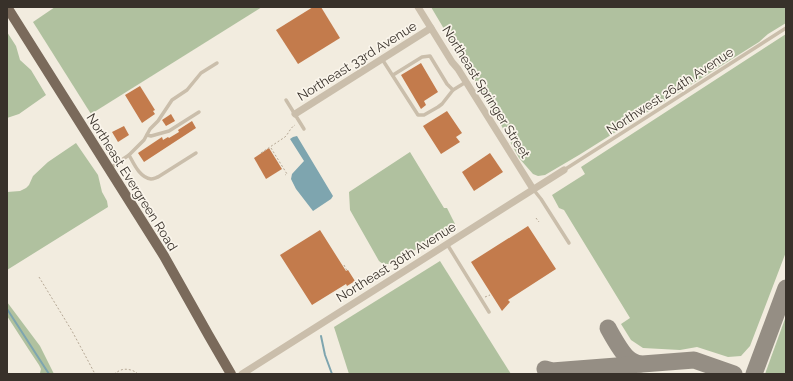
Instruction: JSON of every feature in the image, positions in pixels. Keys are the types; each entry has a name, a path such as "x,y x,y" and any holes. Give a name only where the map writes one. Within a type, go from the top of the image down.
{"main road":[{"name":"Northeast Evergreen Road","path":"7,7 164,256 208,336 231,374"}],"street":[{"name":"Northeast Springer Street","path":"418,7 533,189"},
{"name":"Northeast 33rd Avenue","path":"295,114 431,28"},
{"name":"Northeast 30th Avenue","path":"242,374 564,170"}],"lane":[{"name":"Northwest 264th Avenue","path":"564,170 786,28"},
{"path":"393,75 422,56 430,56 453,90"},
{"path":"382,59 418,115 424,115 438,108 453,90 466,82"},
{"path":"109,168 129,156 144,140 150,129 158,121 172,100 187,90 201,73 217,63"},
{"path":"286,100 304,129"},
{"path":"147,135 151,136 169,131 199,112"},
{"path":"129,156 141,174 151,179 158,177 196,153"},
{"path":"533,189 569,243"},
{"path":"447,244 489,312"}],"path":[{"path":"260,153 288,135 291,128 297,124"},
{"path":"270,147 287,174 285,175"},
{"path":"536,218 539,222"},
{"path":"344,265 347,271"},
{"path":"39,277 76,338 95,374"},
{"path":"354,282 360,291"},
{"path":"485,297 490,295"},
{"path":"114,374 121,370 128,370 135,371 138,374"}],"green space":[{"path":"55,7 262,7 91,114 33,22"},
{"path":"431,7 786,7 786,23 768,34 759,42 579,155 545,175 538,176 533,174 519,158 500,123"},
{"path":"7,32 16,46 20,60 31,70 46,95 19,114 7,118"},
{"path":"786,34 786,252 750,346 741,356 728,357 697,347 680,350 643,348 631,340 621,324 630,318 564,210 559,208 552,195 585,174 581,167"},
{"path":"76,143 98,175 102,192 107,201 108,207 7,270 7,192 20,191 26,188 33,176 48,162"},
{"path":"410,152 444,208 447,208 455,224 392,264 383,264 379,261 350,210 349,192"},
{"path":"440,261 511,374 349,374 334,327"},
{"path":"7,302 40,346 54,374 40,373 41,369 39,365 7,316"},
{"path":"786,316 786,374 765,374"}],"water":[{"path":"297,136 333,196 313,211 296,189 291,179 292,174 304,161 290,139"}],"building":[{"path":"313,7 321,7 340,38 298,64 276,30"},
{"path":"421,63 438,92 424,101 426,105 421,109 401,75"},
{"path":"140,86 155,110 153,111 155,114 142,123 125,95"},
{"path":"447,111 462,133 456,137 460,142 441,154 423,126"},
{"path":"171,114 175,121 166,126 162,120"},
{"path":"192,121 196,128 144,162 138,153 162,137 163,140 168,137 169,138"},
{"path":"124,126 129,135 118,142 112,132"},
{"path":"269,148 282,169 266,179 254,158"},
{"path":"490,153 503,172 474,191 462,172"},
{"path":"528,226 556,269 508,300 510,302 502,311 471,262"},
{"path":"320,230 346,271 348,270 355,281 347,286 346,284 312,305 280,255"}],"waterway":[{"path":"7,309 49,374"},
{"path":"321,336 325,355 332,374"}],"taxiway":[{"path":"754,374 786,288"},
{"path":"608,328 625,355 632,361 640,364"},
{"path":"545,369 552,371 694,360 734,374"}]}
